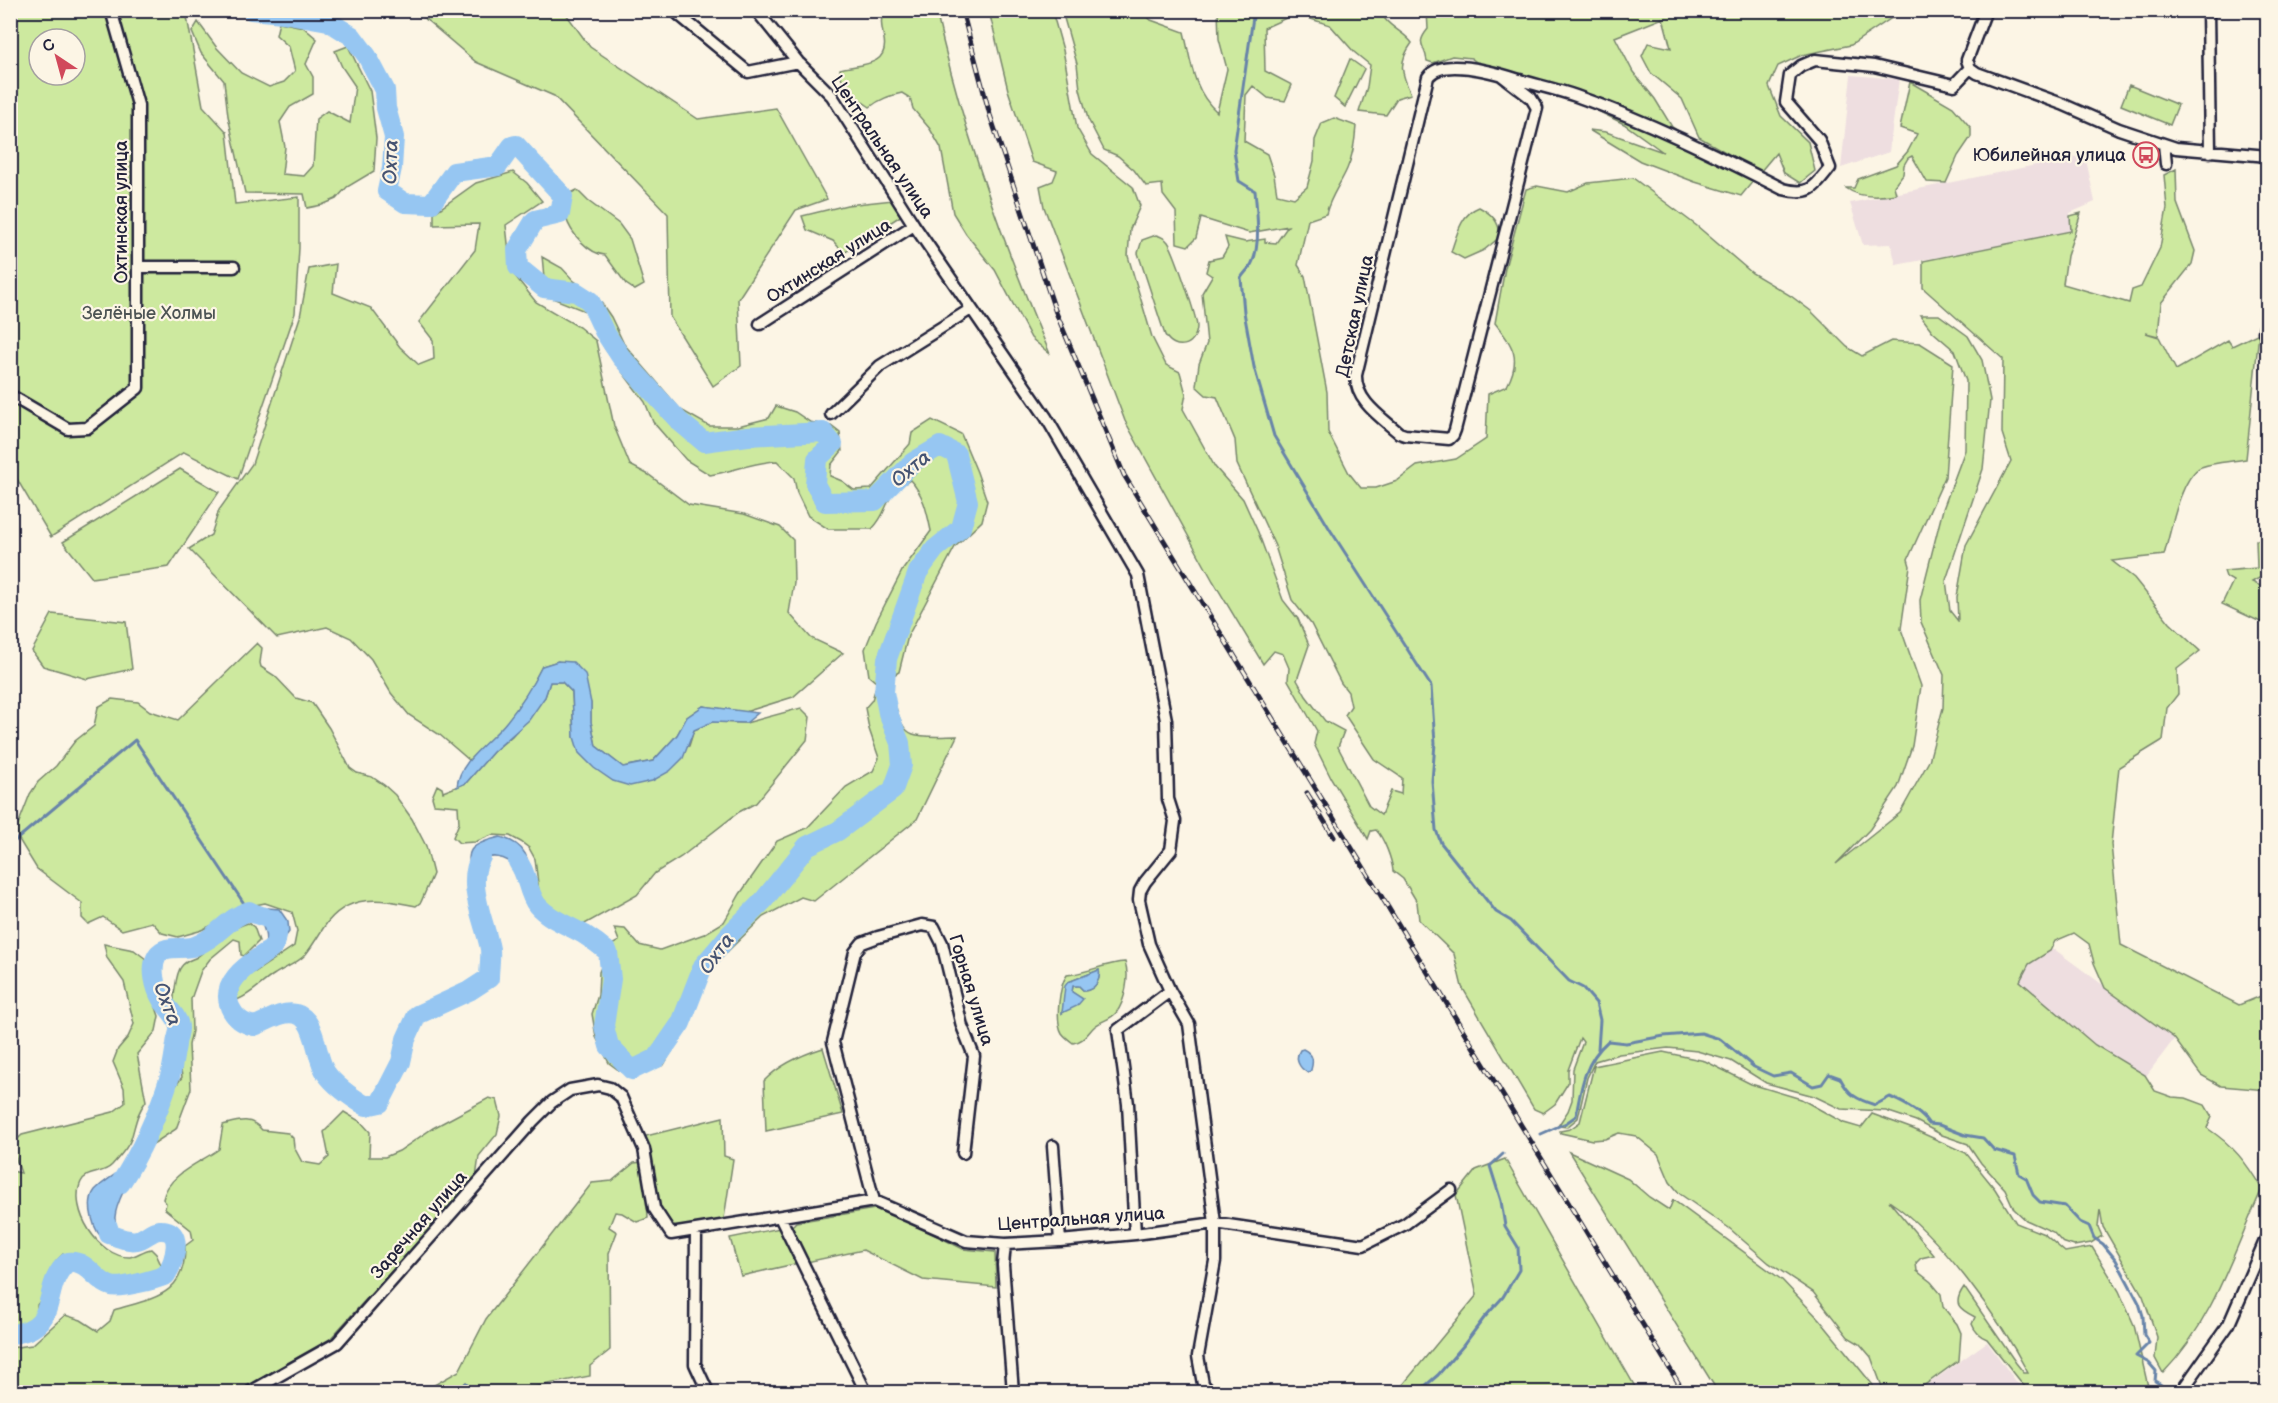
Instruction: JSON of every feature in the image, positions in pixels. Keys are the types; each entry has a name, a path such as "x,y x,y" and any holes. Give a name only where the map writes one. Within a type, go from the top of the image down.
{"street":[{"name":"Охтинская улица","path":"10,395 68,429 87,428 138,388 138,105 111,10"},
{"name":"Центральная улица","path":"756,10 798,62 832,96 914,225 944,265 971,309 1046,417 1138,575 1166,720 1168,799 1175,821 1171,850 1145,882 1140,891 1139,900 1149,944 1170,991 1189,1024 1215,1223 1215,1260 1198,1356 1203,1384 1210,1392"},
{"path":"1986,10 1967,60 1970,68 1977,74 2062,104 2119,129 2181,149 2268,156"},
{"path":"2208,10 2210,152"},
{"path":"680,15 748,72 798,62"},
{"path":"1500,74 1575,95 1646,123 1783,189 1800,193 1814,188 1830,168 1820,140 1786,102 1790,75 1801,66 1815,60 1874,66 1954,86 1970,68"},
{"name":"Детская улица","path":"1450,67 1500,74 1531,98 1537,108 1455,430 1449,439 1405,435 1362,399 1356,387 1356,375 1428,77 1432,72 1450,67"},
{"path":"2164,144 2166,164"},
{"name":"Охтинская улица","path":"760,324 914,225"},
{"path":"138,267 234,267"},
{"path":"831,414 880,366 971,309"},
{"path":"2264,332 2268,311"},
{"name":"Горная улица","path":"874,1201 833,1042 855,952 862,943 922,924 934,927 942,943 962,1026 974,1056 963,1153"},
{"path":"1135,1234 1128,1104 1118,1030 1170,991"},
{"name":"Заречная улица","path":"250,1392 337,1343 532,1120 570,1090 582,1086 598,1085 610,1088 621,1097 644,1149 651,1197 660,1218 671,1234 696,1231"},
{"path":"1053,1146 1060,1241"},
{"name":"Центральная улица","path":"874,1201 966,1241 1005,1244 1060,1241 1215,1223 1363,1245 1405,1224 1451,1190"},
{"path":"708,1392 694,1364 696,1231 874,1201"},
{"path":"780,1217 866,1392"},
{"path":"2181,1392 2229,1324 2268,1234"},
{"path":"1005,1244 1002,1265 1013,1392"}],"shaded area":[{"path":"1851,75 1899,79 1889,152 1841,168"},
{"path":"2085,155 2095,202 2070,213 2072,232 1896,265 1891,244 1863,245 1850,203"},
{"path":"2054,949 2175,1038 2146,1076 2093,1045 2018,981 2030,962"},
{"path":"1987,1342 2024,1392 1917,1392"}],"green space":[{"name":"Зелёные Холмы","path":"10,11 186,11 203,106 227,132 235,204 299,197 295,313 238,479 184,452 51,537 11,469"},
{"path":"416,11 564,11 590,47 698,119 776,108 827,199 796,210 738,299 741,366 713,386 670,317 668,214 554,96 476,62"},
{"path":"883,11 936,11 958,98 985,185 1050,354 1031,338 995,270 966,234 953,213 941,148 930,129 913,109 910,98 902,93 885,98 870,107 855,96 843,81 840,69 871,63 882,55 884,48 881,22"},
{"path":"989,11 1052,11 1063,50 1077,128 1092,154 1133,187 1140,206 1130,229 1128,256 1152,337 1166,365 1180,372 1186,394 1183,409 1215,467 1243,499 1283,600 1298,619 1309,645 1297,680 1325,721 1344,731 1338,747 1369,806 1381,815 1391,791 1401,794 1402,778 1374,759 1345,715 1351,706 1348,692 1341,683 1311,624 1292,600 1275,546 1237,464 1235,440 1217,397 1206,395 1196,386 1199,364 1207,343 1202,293 1212,276 1206,272 1209,260 1222,257 1228,247 1225,237 1245,242 1265,239 1265,242 1276,243 1288,226 1249,233 1201,218 1196,238 1188,246 1177,243 1176,212 1163,195 1162,184 1146,186 1134,170 1118,156 1104,150 1088,119 1080,89 1077,64 1062,11 1141,11 1151,20 1184,32 1198,85 1209,104 1217,112 1227,69 1219,39 1218,11 1385,11 1385,19 1412,43 1403,62 1403,74 1411,94 1397,98 1386,115 1359,112 1367,87 1370,65 1354,52 1330,25 1295,14 1264,28 1265,71 1292,85 1285,101 1268,98 1253,86 1246,95 1244,141 1267,154 1277,194 1294,198 1307,187 1314,161 1315,140 1322,123 1334,118 1356,126 1351,159 1347,169 1326,214 1308,220 1298,265 1305,276 1327,392 1328,432 1349,473 1361,488 1376,488 1397,481 1417,466 1456,459 1486,439 1488,394 1507,386 1512,376 1515,360 1511,346 1495,323 1505,268 1526,189 1537,186 1568,192 1588,183 1633,178 1697,226 1752,273 1811,311 1847,347 1862,356 1891,341 1920,343 1953,364 1945,477 1908,559 1910,566 1901,629 1921,686 1912,746 1898,787 1870,829 1836,864 1900,813 1929,761 1943,708 1944,675 1921,622 1920,600 1943,509 1965,450 1966,381 1955,351 1933,332 1920,315 1939,315 1968,336 1982,360 1990,400 1983,469 1946,580 1950,611 1958,621 1957,597 1966,545 2011,461 2002,433 2003,359 1923,288 1923,261 2071,231 2070,216 2081,213 2067,256 2063,284 2129,303 2132,290 2141,287 2160,248 2167,208 2164,175 2176,169 2177,203 2195,251 2192,264 2161,303 2158,336 2146,333 2159,337 2176,370 2228,340 2232,346 2259,333 2246,459 2203,466 2192,475 2181,496 2164,555 2112,561 2134,578 2170,623 2200,651 2177,669 2178,694 2167,708 2163,740 2119,767 2111,844 2121,945 2239,1005 2267,991 2267,1090 2221,1086 2201,1075 2174,1038 2105,988 2089,944 2074,933 2055,941 2050,951 2029,964 2020,981 2095,1045 2145,1075 2155,1091 2205,1105 2212,1117 2207,1128 2239,1155 2262,1189 2209,1309 2180,1353 2163,1373 2155,1358 2157,1337 2143,1296 2103,1227 2100,1209 2098,1227 2102,1236 2091,1243 2074,1246 2062,1242 2053,1232 2026,1220 2014,1209 2005,1189 1981,1163 1968,1144 1942,1135 1916,1121 1886,1111 1841,1109 1814,1096 1766,1083 1731,1061 1697,1051 1668,1048 1619,1054 1595,1061 1587,1078 1578,1118 1567,1127 1558,1126 1572,1100 1573,1069 1583,1042 1580,1038 1568,1070 1568,1083 1555,1104 1543,1113 1534,1109 1462,987 1454,954 1419,920 1417,902 1403,879 1393,871 1382,838 1376,830 1371,831 1368,839 1331,778 1314,744 1317,731 1288,680 1289,668 1283,654 1274,651 1263,664 1213,581 1125,421 1044,207 1040,186 1053,181 1057,171 1032,162 1008,90"},
{"path":"1427,11 1902,11 1851,45 1802,55 1778,66 1769,86 1781,116 1808,142 1815,171 1800,183 1784,173 1776,153 1760,172 1699,137 1682,99 1651,73 1642,56 1648,43 1671,48 1663,18 1615,37 1633,72 1655,99 1672,127 1754,180 1741,196 1695,182 1640,161 1589,130 1606,132 1663,152 1624,124 1584,104 1488,71 1471,58 1452,56 1433,63 1427,61 1421,42 1428,29"},
{"path":"198,22 217,48 241,73 269,87 284,82 295,71 289,47 276,35 279,22 303,27 317,39 306,64 313,77 313,94 290,107 280,122 285,147 282,174 304,176 313,166 316,119 327,111 350,123 355,86 342,67 335,51 348,46 370,91 376,138 374,171 347,187 336,199 307,208 304,194 245,193 228,116 224,81 201,53 192,32"},
{"path":"1350,59 1364,69 1345,107 1334,98"},
{"path":"1910,82 1953,107 1971,128 1971,137 1958,156 1946,183 1927,182 1912,156 1908,158 1903,174 1894,186 1896,194 1870,196 1851,191 1846,188 1854,188 1858,179 1896,165 1908,151 1917,134 1900,128"},
{"path":"2129,85 2178,105 2170,125 2121,105"},
{"path":"513,172 527,183 542,201 506,225 511,271 536,302 579,327 596,341 614,426 630,465 649,475 689,505 744,514 780,527 793,540 794,583 789,613 811,638 843,653 793,697 745,712 703,706 687,717 677,735 653,761 623,767 596,746 591,722 591,703 558,661 542,666 529,691 506,724 469,760 440,735 409,715 391,693 371,659 351,638 327,627 277,638 189,549 211,535 219,510 252,464 300,317 309,269 336,264 333,293 371,308 400,347 419,365 434,359 433,340 419,322 475,250 479,224 434,225 434,213 476,183"},
{"path":"577,190 619,224 630,239 644,285 635,290 626,284 605,255 593,251 576,236 568,223 565,212 569,194"},
{"path":"893,200 902,215 844,253 833,241 807,230 802,216 847,205"},
{"path":"1479,207 1494,219 1499,227 1500,237 1484,250 1464,259 1451,252 1464,220 1468,214"},
{"path":"1156,235 1165,239 1171,248 1196,321 1196,334 1189,343 1184,345 1174,344 1165,335 1138,253 1142,240"},
{"path":"542,257 562,268 574,281 596,295 611,317 624,344 681,410 709,426 738,426 769,418 776,406 795,412 810,422 831,426 840,433 842,451 831,465 830,476 854,490 871,489 910,444 912,433 932,420 961,434 987,501 982,521 955,547 908,636 899,672 885,680 907,731 923,736 957,736 917,819 814,901 801,897 763,917 711,970 687,1025 664,1065 643,1073 624,1074 609,1063 596,1037 592,1014 598,995 599,972 610,946 619,941 614,928 625,929 639,945 660,950 704,934 724,922 740,894 777,841 807,828 846,787 873,771 879,758 869,729 865,708 872,700 877,683 869,676 865,649 902,571 931,531 922,498 910,480 894,492 882,516 872,529 828,529 808,516 797,493 794,478 777,461 710,475 686,460 653,422 645,402 605,349 585,311 547,296"},
{"path":"180,469 219,492 169,567 92,578 63,542"},
{"path":"2256,540 2265,541 2267,552 2267,582 2259,578 2252,582 2267,589 2267,625 2222,604 2233,581 2226,577 2224,571 2257,568"},
{"path":"52,614 126,622 132,669 87,679 43,666 32,651"},
{"path":"257,643 262,648 261,667 275,676 296,698 312,703 329,728 350,768 357,773 372,777 395,795 412,819 426,846 433,874 421,902 416,906 378,900 354,903 344,908 333,916 306,954 237,1000 231,997 241,977 255,972 294,946 297,931 292,912 265,903 244,907 226,919 178,937 162,933 152,922 122,930 103,917 88,924 82,918 82,903 37,869 18,838 16,830 30,794 38,782 56,766 75,741 94,726 98,707 112,699 138,702 150,711 178,720"},
{"path":"550,682 562,682 572,692 574,737 613,780 689,746 694,730 712,722 746,723 801,708 810,717 807,740 756,803 739,812 681,857 655,873 637,895 583,925 563,920 545,902 539,892 535,859 529,848 510,836 492,835 475,842 459,843 453,837 459,823 458,806 434,804 432,797 437,785 442,788 443,792 466,783 493,752 512,736 545,697"},
{"path":"248,923 254,927 259,941 244,956 241,955 240,941 234,939 210,959 201,971 191,999 192,1031 189,1045 191,1089 176,1129 150,1146 173,1090 182,1077 181,1020 174,1008 179,970 184,963 197,957 227,933"},
{"path":"104,944 134,950 146,959 145,975 159,1016 156,1031 137,1054 146,1101 138,1115 130,1142 112,1165 84,1178 78,1193 79,1205 89,1230 107,1250 130,1257 151,1249 162,1267 142,1276 111,1277 81,1257 63,1254 55,1262 50,1272 46,1282 46,1293 37,1305 38,1312 27,1322 11,1326 11,1273 14,1270 10,1255 11,1171 21,1173 11,1145 22,1135 113,1112 125,1103 124,1088 113,1062 118,1049 128,1037 134,1024 124,982 107,958"},
{"path":"1125,962 1127,974 1124,996 1119,1008 1114,1015 1095,1026 1083,1039 1073,1043 1060,1028 1058,1012 1064,980 1067,975","holes":["1099,970 1099,977 1091,989 1084,991 1079,986 1073,986 1072,992 1082,999 1062,1013 1068,982"]},
{"path":"823,1048 843,1114 766,1131 764,1081 791,1061"},
{"path":"1663,1052 1705,1061 1751,1084 1801,1099 1844,1123 1861,1128 1872,1114 1913,1129 1966,1153 1995,1189 2016,1223 2044,1234 2065,1252 2092,1247 2119,1291 2134,1325 2149,1391 2029,1392 1987,1339 1976,1331 1972,1324 1975,1317 1961,1308 1958,1298 1964,1287 2016,1363 2024,1373 2028,1373 1985,1304 1948,1256 1908,1216 1889,1201 1934,1255 1921,1258 1916,1263 1917,1271 1941,1294 1943,1307 1957,1324 1961,1333 1959,1360 1915,1392 1884,1392 1871,1357 1860,1344 1848,1337 1813,1292 1769,1263 1729,1228 1680,1194 1670,1182 1658,1154 1636,1136 1619,1133 1605,1139 1592,1140 1561,1133 1560,1131 1570,1129 1580,1122 1594,1066"},
{"path":"489,1098 497,1100 501,1116 497,1134 479,1156 476,1178 330,1339 237,1392 11,1392 10,1348 32,1345 65,1315 81,1320 98,1331 110,1321 114,1310 154,1298 173,1285 184,1263 185,1246 193,1240 191,1230 165,1209 166,1203 163,1199 166,1190 178,1176 219,1149 223,1125 249,1121 262,1130 288,1133 293,1138 294,1147 302,1162 320,1165 329,1157 324,1132 344,1112 361,1122 370,1132 369,1157 385,1157"},
{"path":"723,1117 724,1156 733,1159 723,1225 674,1231 653,1196 642,1137"},
{"path":"1569,1152 1628,1179 1669,1210 1673,1200 1782,1280 1819,1319 1876,1392 1718,1392"},
{"path":"1505,1159 1638,1392 1397,1392 1477,1295 1456,1195 1476,1170"},
{"path":"642,1162 645,1165 648,1218 637,1222 622,1213 615,1212 609,1227 617,1232 609,1253 610,1350 590,1366 590,1376 508,1392 473,1392 466,1382 460,1388 448,1388 446,1392 422,1392 459,1371 486,1319 592,1183 612,1181 634,1163"},
{"path":"881,1208 963,1249 995,1252 996,1287 923,1280 863,1250 807,1262 790,1228 796,1222"},
{"path":"780,1228 799,1263 741,1276 730,1238"}],"water":[{"path":"558,661 573,662 585,674 596,746 623,767 653,761 677,735 687,717 703,706 758,713 746,723 712,722 694,730 683,758 670,771 652,781 630,786 613,781 594,768 579,753 574,737 572,692 562,682 550,682 545,697 529,720 493,752 466,783 457,787 464,768 512,715 542,666"},
{"path":"500,837 516,844 525,854 529,868 527,885 522,874 513,864 498,857 487,858 483,861 476,880 469,862 471,850 481,843"},
{"path":"268,908 279,909 288,922 289,932 277,948 260,957 265,944 261,922 242,914"},
{"path":"1099,970 1098,981 1091,989 1084,991 1079,986 1073,986 1072,992 1083,999 1077,1006 1062,1013 1065,986 1068,982"},
{"path":"1303,1049 1312,1058 1311,1070 1308,1073 1302,1069 1298,1060 1298,1053"},
{"path":"132,1162 131,1172 115,1213 115,1222 119,1231 128,1240 120,1244 109,1242 101,1237 94,1225 91,1210 92,1196 99,1186"}],"waterway":[{"name":"Охта","path":"251,10 328,21 352,36 367,56 385,90 386,108 394,137 392,168 387,191 405,203 431,204 454,172 498,166 512,146 516,145 563,196 560,214 535,220 517,250 518,267 544,288 576,292 590,301 604,331 621,357 679,421 704,442 748,436 823,432 833,444 817,459 815,484 825,502 875,501 913,462 940,446 956,454 968,502 961,528 935,549 918,572 887,659 884,692 888,713 900,743 902,765 893,790 838,831 807,846 763,901 730,934 703,966 681,1023 657,1058 632,1070 609,1046 604,1026 611,979 608,952 585,935 542,910 534,900 518,862"},
{"path":"1254,10 1234,150 1239,181 1255,191 1257,247 1251,265 1241,278 1244,312 1254,367 1274,436 1331,531 1431,686 1435,743 1432,781 1436,830 1441,843 1496,912 1511,921 1569,981 1583,988 1596,1003 1600,1020 1598,1049"},
{"path":"10,845 135,740 249,911"},
{"name":"Охта","path":"120,1184 142,1146 160,1104 171,1072 179,1031 177,1019 162,1000 155,984 154,966 160,952 169,948 190,947 202,943 235,918 249,911 271,920 277,929 274,946 241,971 231,984 228,999 232,1011 239,1020 254,1026 280,1015 292,1013 301,1016 308,1023 322,1065 330,1078 366,1106 380,1103 401,1062 406,1039 417,1015 469,991 489,978 490,949 475,890 477,867 481,857"},
{"path":"1541,1134 1576,1116 1585,1075 1594,1057 1608,1041 1626,1043 1664,1036 1701,1033 1720,1039 1754,1067 1773,1076 1791,1073 1813,1086 1822,1084 1829,1074 1840,1078 1850,1092 1868,1103 1875,1105 1890,1097 1917,1112 1929,1124 1983,1138 1994,1150 2015,1156 2019,1174 2026,1178 2033,1195 2040,1202 2065,1206 2080,1222 2089,1226 2094,1238 2103,1244 2116,1260 2139,1303 2143,1316 2144,1335 2149,1343 2136,1356 2149,1363 2156,1371 2155,1381 2161,1385"},
{"path":"1418,1392 1438,1375 1463,1346 1503,1297 1519,1270 1518,1247 1505,1226 1501,1201 1490,1166 1503,1154"},
{"name":"Охта","path":"10,1334 27,1331 44,1316 54,1282 68,1262 81,1264 100,1280 116,1287 166,1275 176,1247 173,1234 159,1230 140,1239 130,1240 109,1234 108,1227"},
{"path":"447,1392 449,1389 461,1389 466,1383 473,1392"}],"railway":[{"path":"962,10 990,115 1055,310 1124,475 1684,1392"},
{"path":"1307,793 1334,837"}],"place":[{"name":"Юбилейная улица","path":"2146,155"}]}
